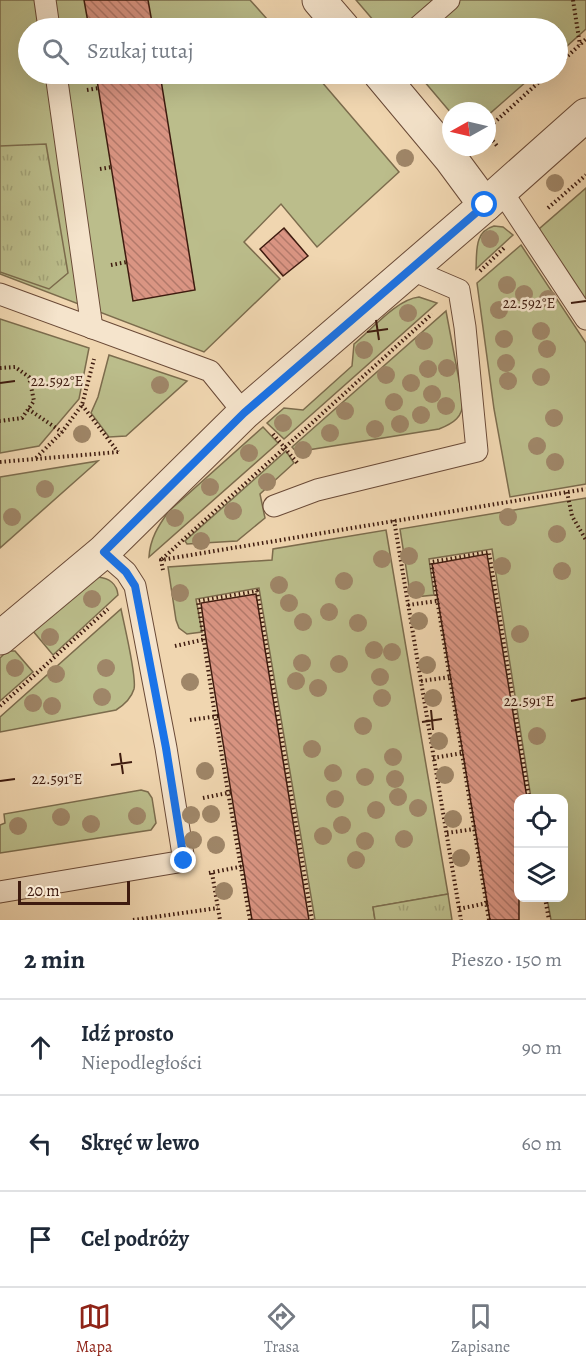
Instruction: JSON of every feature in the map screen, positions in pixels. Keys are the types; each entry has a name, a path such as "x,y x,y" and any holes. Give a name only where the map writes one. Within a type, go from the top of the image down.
{"street":[{"path":"320,0 335,18"},
{"path":"388,84 451,159 493,197"},
{"path":"0,638 104,552 244,413 586,114"}],"lane":[{"path":"45,0 48,18"},
{"path":"428,18 449,0"},
{"path":"58,84 96,330"},
{"path":"493,197 526,226 586,319"},
{"path":"274,506 317,490 477,451 465,327 459,290 410,269"},
{"path":"0,294 210,371 244,413"},
{"path":"0,892 184,861 166,748 135,586 126,572 104,552"}],"path":[{"path":"573,0 580,45"},
{"path":"568,56 586,39"},
{"path":"496,121 537,84"},
{"path":"0,706 135,586 526,226 586,175"},
{"path":"36,458 62,432 82,405 96,330"},
{"path":"0,368 15,367 29,377 34,401 22,418 0,420"},
{"path":"0,462 118,452 82,405"},
{"path":"28,409 62,432"},
{"path":"272,432 317,490"},
{"path":"161,560 586,489"},
{"path":"567,492 573,516 586,540"},
{"path":"394,520 461,920"},
{"path":"489,920 431,562 489,552 528,794"},
{"path":"250,920 198,601 257,591 312,920"},
{"path":"408,605 437,601"},
{"path":"175,646 205,639"},
{"path":"421,681 450,677"},
{"path":"187,721 217,716"},
{"path":"434,758 463,753"},
{"path":"200,798 230,792"},
{"path":"447,833 474,829"},
{"path":"212,872 242,866"},
{"path":"546,902 549,920"},
{"path":"459,909 487,903"},
{"path":"133,920 218,908"}],"green space":[{"path":"0,0 250,0 266,18 18,18 18,84 324,84 399,172 317,247 281,204 244,242 280,279 204,352 0,274"},
{"path":"356,0 586,0 586,29 568,45 568,18 371,18"},
{"path":"426,84 524,84 496,108 496,102 442,102"},
{"path":"46,144 68,273 49,289 0,272 0,146"},
{"path":"586,188 586,301 539,229"},
{"path":"494,226 503,227 513,235 476,269 480,237"},
{"path":"521,245 586,343 586,484 510,497 494,409 477,283"},
{"path":"419,297 437,303 284,439 267,423 284,408 303,410 352,366 354,344 393,309"},
{"path":"446,311 463,401 463,407 457,419 439,429 308,450 301,457 292,447"},
{"path":"0,319 89,348 79,399 39,446 0,453"},
{"path":"109,355 187,381 126,436 109,437 91,413 98,397"},
{"path":"263,427 278,443 149,557 155,533 169,511"},
{"path":"286,451 294,463 260,494 265,518 237,541 187,544 185,541"},
{"path":"98,461 0,548 0,477"},
{"path":"586,498 586,920 551,920 548,902 568,902 568,794 530,794 492,549 429,559 434,595 415,597 410,593 400,529"},
{"path":"386,530 448,894 373,907 375,920 315,920 259,588 196,599 202,632 187,634 179,628 176,620 168,567 272,560 273,549"},
{"path":"98,577 112,582 118,595 53,655 33,631"},
{"path":"121,609 134,683 133,693 127,701 116,710 0,732 0,717"},
{"path":"7,651 15,651 33,672 0,701 0,658"},
{"path":"141,790 148,792 152,798 156,823 151,830 0,853 0,825 5,823 4,814"},
{"path":"448,894 452,920 375,920 373,907"}],"building":[{"path":"84,0 148,0 151,18 87,18"},
{"path":"98,84 162,84 195,290 133,301"},
{"path":"284,228 308,256 283,276 260,249"},
{"path":"487,554 526,794 514,794 514,902 519,902 519,920 490,920 432,564"},
{"path":"256,594 309,920 252,920 206,639 201,603"}],"route":[{"path":"184,861 166,748 135,586 126,572 104,552 244,413 485,205"}]}
